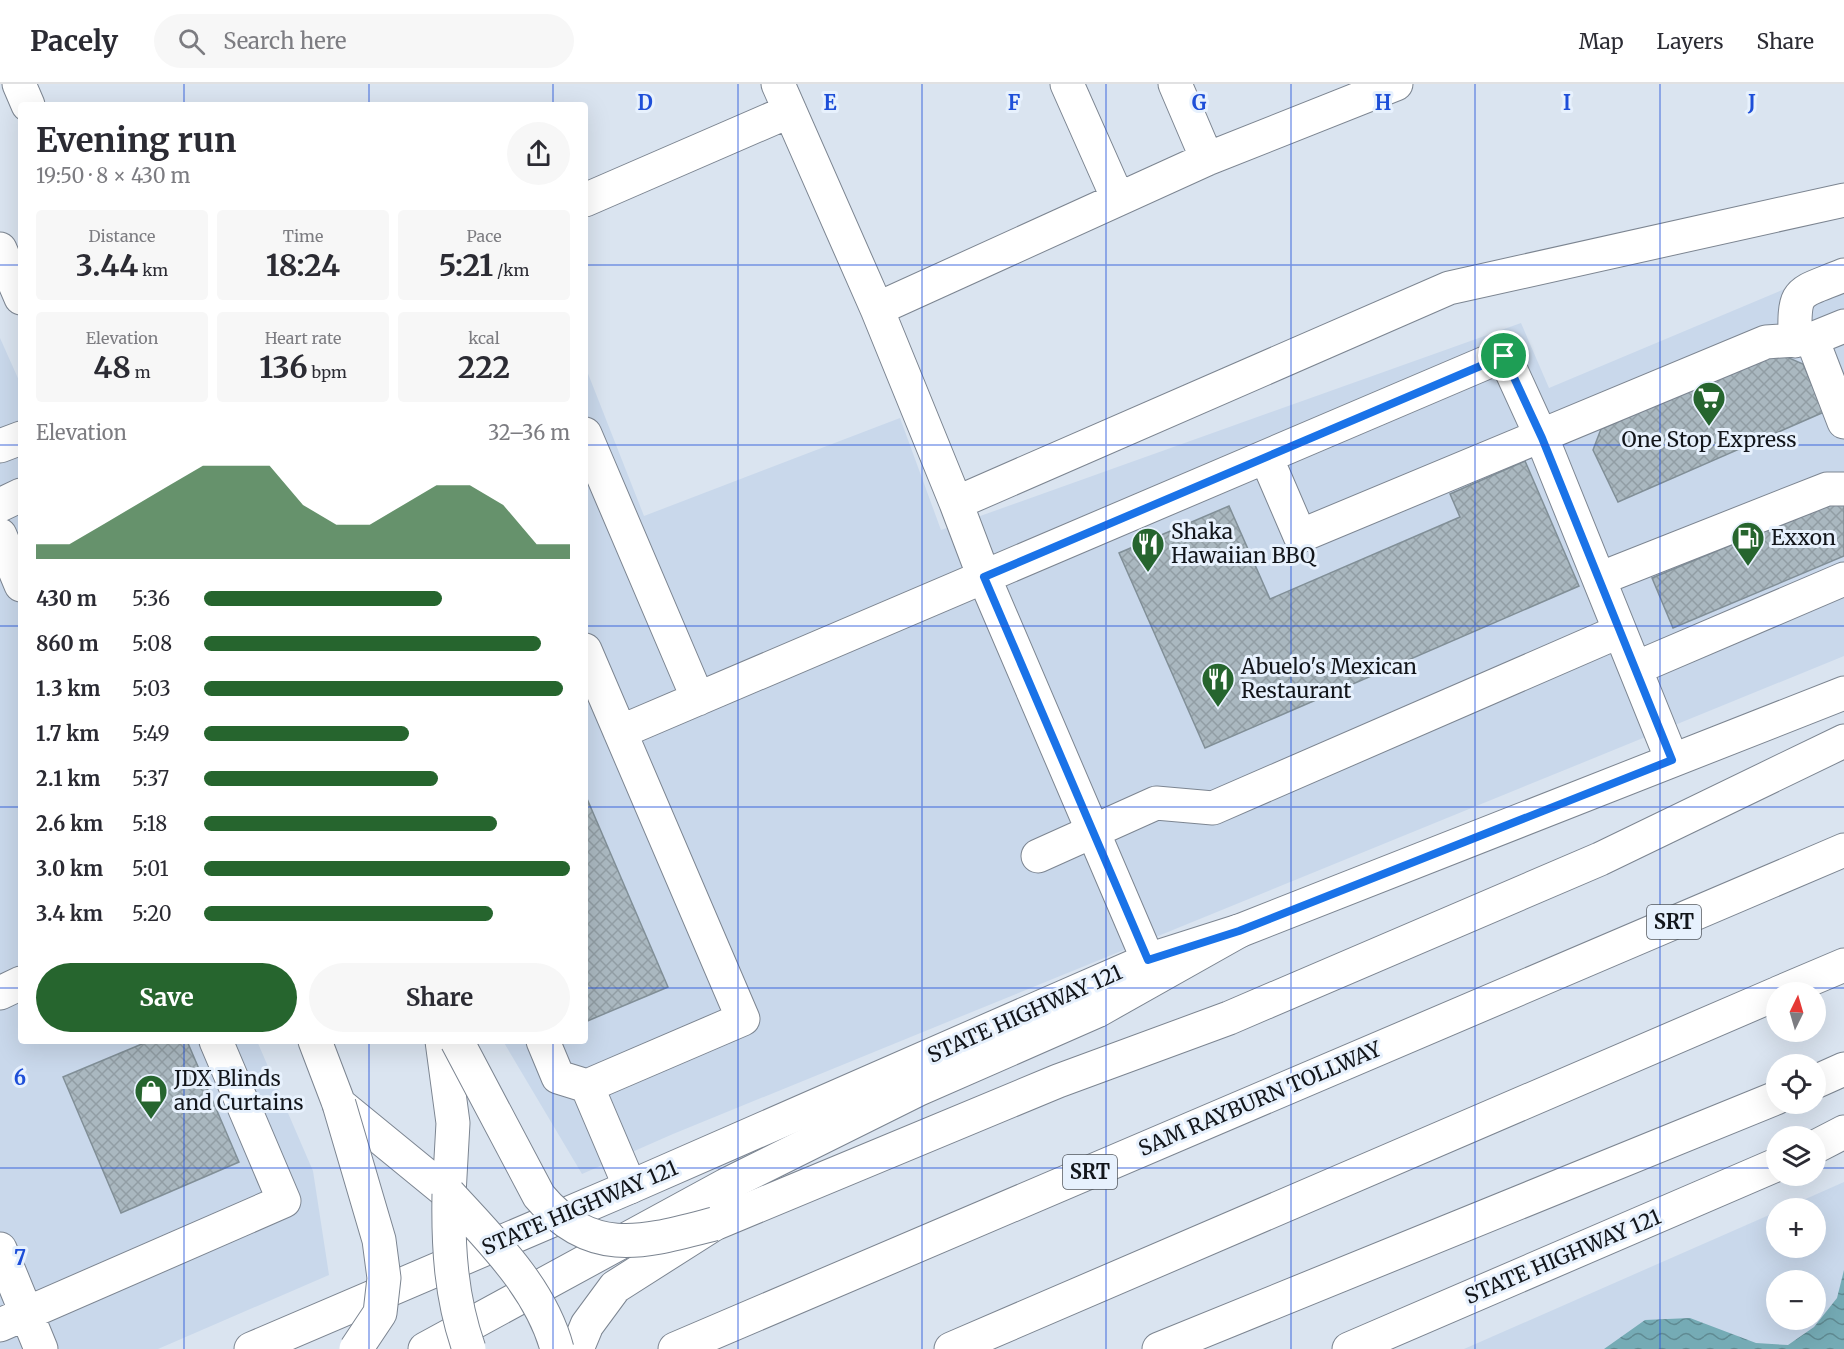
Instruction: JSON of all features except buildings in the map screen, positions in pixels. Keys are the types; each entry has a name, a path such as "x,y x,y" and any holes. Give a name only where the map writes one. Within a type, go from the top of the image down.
{"main road":[{"path":"19,84 27,102"},
{"path":"1067,84 1118,199"},
{"path":"1175,84 1208,159"},
{"path":"877,309 1208,159 1396,84"},
{"path":"588,198 784,97 877,309 984,577 1148,960"},
{"path":"956,503 1449,288 1844,200"},
{"path":"0,249 18,291"},
{"path":"1844,275 1805,291 1797,298 1794,307 1804,340 1844,422"},
{"path":"1266,457 1300,536 1542,438 1766,342 1804,340 1844,326"},
{"path":"620,732 1504,356 1542,438 1672,760"},
{"path":"0,446 18,439"},
{"path":"588,441 698,699"},
{"path":"1599,579 1827,489 1844,489"},
{"path":"0,505 18,496"},
{"path":"0,535 18,578"},
{"path":"1636,668 1844,579"},
{"path":"1038,856 1156,803 1213,808 1620,631"},
{"path":"544,1044 558,1077 587,1086 742,1020 588,657"},
{"name":"STATE HIGHWAY 121","path":"251,1349 630,1187 1148,960 1239,931 1844,693"},
{"path":"459,1044 539,1196 551,1210 575,1229 598,1238 646,1241 714,1224 1058,1081 1229,1018 1600,859 1844,741"},
{"name":"SAM RAYBURN TOLLWAY","path":"675,1349 1844,850"},
{"path":"424,1349 726,1185 917,1090 1097,1011 1239,931"},
{"path":"1805,982 1844,965"},
{"path":"0,993 18,984"},
{"path":"951,1349 1766,999"},
{"path":"14,1319 284,1201 217,1044"},
{"path":"442,1044 453,1123 448,1234 453,1298 469,1349"},
{"path":"318,1048 339,1104 379,1240 384,1278 380,1313 356,1349"},
{"path":"1826,1077 1844,1069"},
{"path":"587,1086 630,1187"},
{"path":"1159,1349 1766,1102"},
{"path":"339,1104 449,1194 519,1277 538,1304 557,1349"},
{"path":"1826,1141 1844,1132"},
{"name":"STATE HIGHWAY 121","path":"1349,1349 1766,1169"},
{"path":"577,1349 587,1325 615,1287 714,1224"},
{"path":"0,1249 14,1319 41,1349"}],"shaded area":[{"path":"1844,264 1844,656 673,1134 582,1174 505,1044 588,1044 588,374 644,516 900,418 941,530 1521,323 1549,388"},
{"path":"0,338 18,378 18,1044 258,1044 313,1171 329,1275 158,1349 0,1349"},
{"path":"1844,1182 1844,1349 1464,1349 1766,1216 1766,1258 1826,1258 1826,1198 1808,1198"}],"water":[{"path":"1844,1270 1844,1349 1604,1349 1645,1320 1690,1318 1756,1343 1788,1345 1810,1330 1826,1330 1826,1312 1837,1298"}],"place":[{"name":"One Stop Express","path":"1709,427"},
{"name":"Exxon","path":"1748,567"},
{"name":"Shaka Hawaiian BBQ","path":"1148,573"},
{"name":"Abuelo's Mexican Restaurant","path":"1218,708"},
{"name":"JDX Blinds and Curtains","path":"151,1120"}],"route":[{"path":"1504,356 1542,438 1672,760 1239,931 1148,960 984,577 1504,356"}]}
